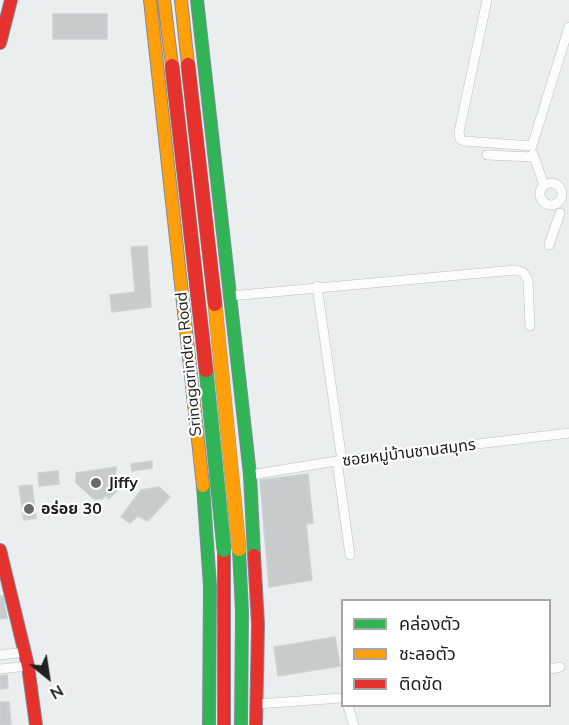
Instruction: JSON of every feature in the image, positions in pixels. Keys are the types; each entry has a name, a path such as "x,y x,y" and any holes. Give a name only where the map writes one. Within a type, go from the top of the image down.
{"main road":[{"path":"0,43 10,0"},
{"name":"Srinagarindra Road","path":"150,0 191,365 208,553 208,725"},
{"name":"Srinagarindra Road","path":"164,0 215,447 224,550 226,611 224,725"},
{"name":"Srinagarindra Road","path":"181,0 227,411 239,549 242,646 241,725"},
{"path":"197,0 250,475 256,558 256,725"},
{"path":"177,245 189,259 201,262 215,254 224,239"},
{"path":"191,365 199,347 210,340 226,344 237,358"},
{"path":"0,550 28,666 36,725"}],"street":[{"path":"487,0 460,139 472,142 532,146"},
{"path":"544,185 533,157 532,146 569,27"},
{"path":"487,155 533,157"},
{"path":"549,245 562,211 560,201 562,191 554,183 544,185 539,193 540,198 546,205 562,211"},
{"path":"230,296 317,286 514,270 523,272 528,280 530,326"},
{"path":"317,286 350,555"},
{"name":"ซอยหมู่บ้านชานสมุทร","path":"250,475 339,461 569,433"},
{"path":"0,655 25,652"},
{"path":"0,669 28,666"},
{"path":"551,669 560,667"},
{"path":"257,704 341,698"},
{"path":"349,707 354,725"}],"building":[{"path":"53,14 107,14 107,39 53,39"},
{"path":"147,246 151,307 112,312 110,295 135,292 131,247"},
{"path":"152,461 152,468 132,471 131,464"},
{"name":"Jiffy","path":"116,467 115,484 119,488 109,499 106,495 102,499 94,499 76,483 76,473"},
{"path":"58,471 59,484 39,486 38,473"},
{"path":"308,474 313,523 306,524 312,580 269,587 260,480"},
{"path":"32,485 36,518 24,520 19,486"},
{"path":"159,487 170,497 148,521 138,516 130,523 121,517 141,490"},
{"path":"0,596 3,596 7,618 0,619"},
{"path":"335,637 340,666 278,676 274,647"},
{"path":"7,675 8,688 0,689 0,676"},
{"path":"0,702 9,702 11,725 0,725"}],"traffic: fast":[{"path":"197,0 250,475 254,555"},
{"path":"206,370 224,550"},
{"path":"203,486 210,586 209,725"},
{"path":"239,549 242,612 241,725"}],"traffic: slow":[{"path":"150,0 203,486"},
{"path":"164,0 172,66"},
{"path":"181,0 188,65"},
{"path":"215,304 239,549"}],"traffic: jam":[{"path":"0,43 11,0"},
{"path":"188,65 215,304"},
{"path":"172,66 206,370"},
{"path":"0,550 28,666 36,725"},
{"path":"224,550 224,725"},
{"path":"254,555 258,624 256,725"}],"place":[{"name":"Jiffy","path":"96,483"},
{"name":"อร่อย 30","path":"29,509"}]}
